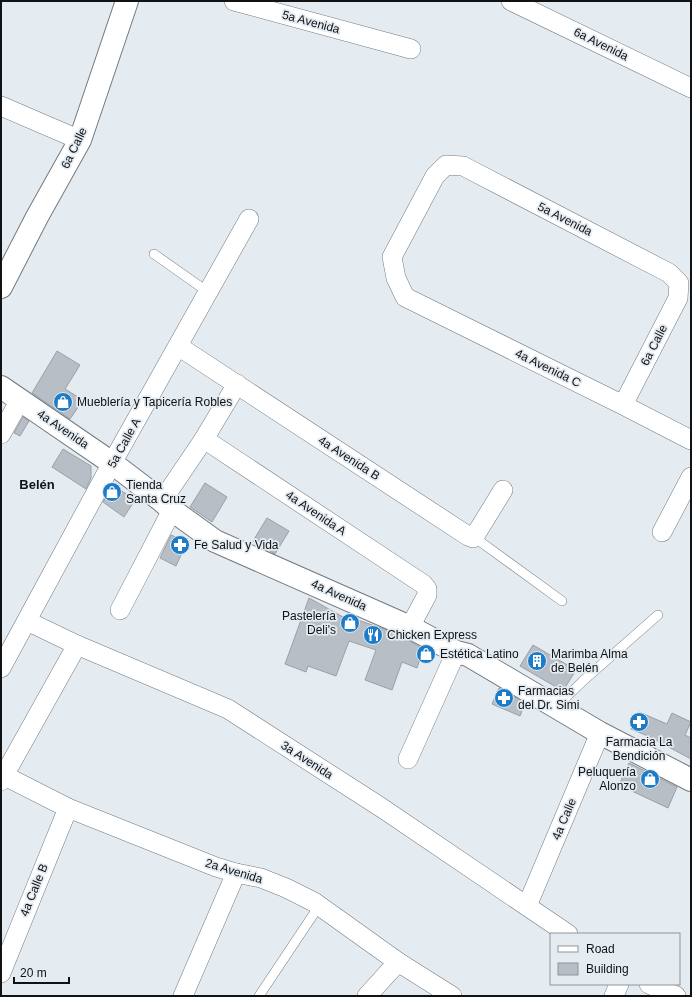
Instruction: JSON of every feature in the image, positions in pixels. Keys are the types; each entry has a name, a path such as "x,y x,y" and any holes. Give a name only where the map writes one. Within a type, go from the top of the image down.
{"street":[{"name":"6a Calle","path":"1,287 37,217 80,140 127,1"},
{"name":"5a Avenida","path":"234,1 411,49"},
{"name":"6a Avenida","path":"511,1 691,88"},
{"path":"1,106 80,140"},
{"name":"5a Avenida","path":"405,297 396,278 392,257 435,176 446,165 463,166 669,273 679,283"},
{"name":"5a Calle A","path":"1,668 112,462 249,219"},
{"name":"6a Calle","path":"623,405 678,298 679,283"},
{"name":"4a Avenida C","path":"405,297 691,440"},
{"name":"4a Avenida B","path":"178,346 473,538"},
{"path":"120,610 167,506 204,439 237,384"},
{"name":"4a Avenida","path":"1,387 112,462 167,506 215,541 410,627 456,652 468,654 600,732 691,780"},
{"path":"1,434 20,400"},
{"name":"4a Avenida A","path":"204,439 423,584 427,589 427,595 410,627"},
{"path":"662,532 691,477"},
{"path":"473,538 480,530 503,490"},
{"name":"3a Avenida","path":"27,621 77,646 228,709 388,812 567,933"},
{"path":"2,777 77,646"},
{"path":"408,759 456,652"},
{"name":"4a Calle","path":"527,906 600,732"},
{"name":"2a Avenida","path":"2,777 68,808 216,867 261,878 286,888 314,902 398,962 452,996"},
{"name":"4a Calle B","path":"1,973 68,808"},
{"path":"183,996 236,873"},
{"path":"367,996 398,962"},
{"path":"614,996 619,985"},
{"path":"651,985 676,996"}],"lane":[{"path":"154,254 208,292"},
{"path":"473,538 478,540 562,601"},
{"path":"556,706 658,615"},
{"path":"260,996 319,906"}],"building":[{"path":"57,351 80,365 65,389 83,400 70,419 32,393"},
{"path":"23,417 29,421 20,436 14,433"},
{"path":"63,449 91,466 91,478 86,489 52,467"},
{"path":"205,483 227,497 212,522 190,507"},
{"path":"113,485 135,500 124,517 103,502"},
{"path":"267,518 289,531 275,554 253,541"},
{"path":"171,535 187,542 176,566 160,558"},
{"path":"309,598 345,618 346,616 387,630 430,652 427,662 420,659 417,668 402,662 392,690 365,680 376,650 349,641 336,676 308,666 306,672 285,664"},
{"path":"533,645 576,670 563,691 520,666"},
{"name":"Farmacias del Dr. Simi","path":"499,688 525,703 520,716 492,704"},
{"path":"639,712 667,724 672,713 691,722 685,735 691,738 691,759 650,737 631,729"},
{"path":"629,763 677,787 668,808 619,785"}],"place":[{"name":"Mueblería y Tapicería Robles","path":"63,402"},
{"name":"Tienda Santa Cruz","path":"112,492"},
{"name":"Fe Salud y Vida","path":"180,545"},
{"name":"Pastelería Deli's","path":"350,623"},
{"name":"Chicken Express","path":"373,635"},
{"name":"Estética Latino","path":"426,654"},
{"name":"Marimba Alma de Belén","path":"537,661"},
{"name":"Farmacias del Dr. Simi","path":"504,698"},
{"name":"Farmacia La Bendición","path":"639,722"},
{"name":"Peluquería Alonzo","path":"650,779"}],"district":[{"name":"Belén","path":"37,484"}]}
